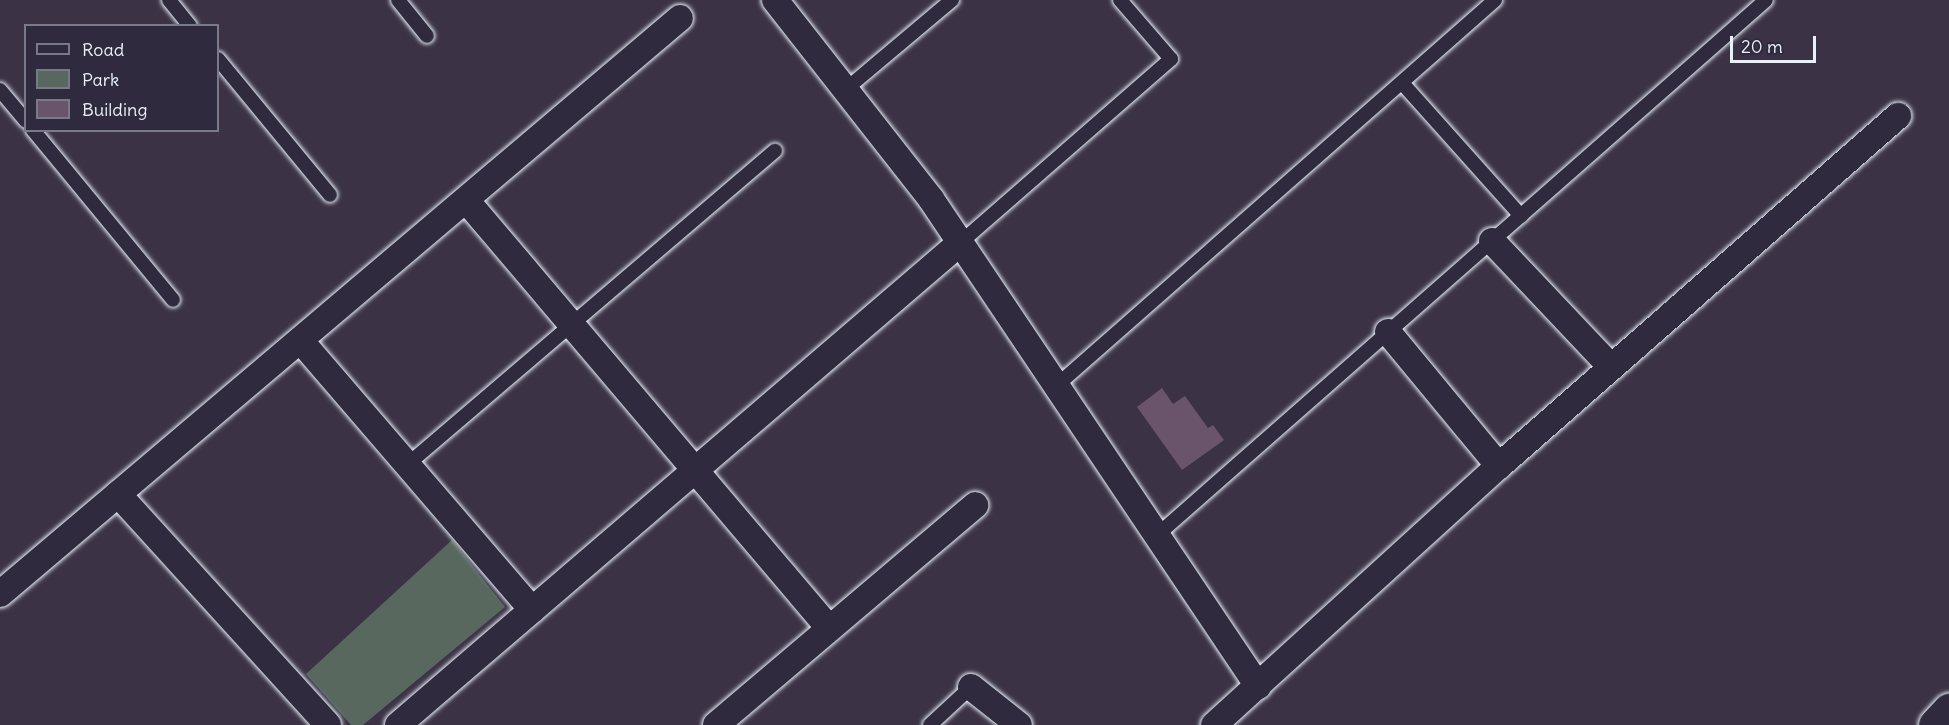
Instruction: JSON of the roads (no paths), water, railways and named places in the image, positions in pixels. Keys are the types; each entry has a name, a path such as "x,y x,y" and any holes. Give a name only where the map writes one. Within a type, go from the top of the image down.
{"street":[{"path":"775,0 931,200 1155,537 1258,686"},
{"path":"0,594 680,18"},
{"path":"1214,725 1498,466 1899,116"},
{"path":"466,200 829,628"},
{"path":"1491,242 1611,367"},
{"path":"398,725 960,243"},
{"path":"1388,332 1498,466"},
{"path":"300,340 532,610"},
{"path":"118,494 328,725"},
{"path":"716,725 975,505"},
{"path":"971,687 1019,725"},
{"path":"1935,725 1949,710"}],"lane":[{"path":"169,0 188,24"},
{"path":"398,0 427,36"},
{"path":"845,90 952,0"},
{"path":"960,243 1171,58 1120,0"},
{"path":"1055,387 1403,84 1495,0"},
{"path":"1155,537 1766,0"},
{"path":"219,60 330,195"},
{"path":"1403,84 1521,216"},
{"path":"0,90 24,119"},
{"path":"35,132 173,300"},
{"path":"407,465 775,151"},
{"path":"930,725 971,687"}]}
